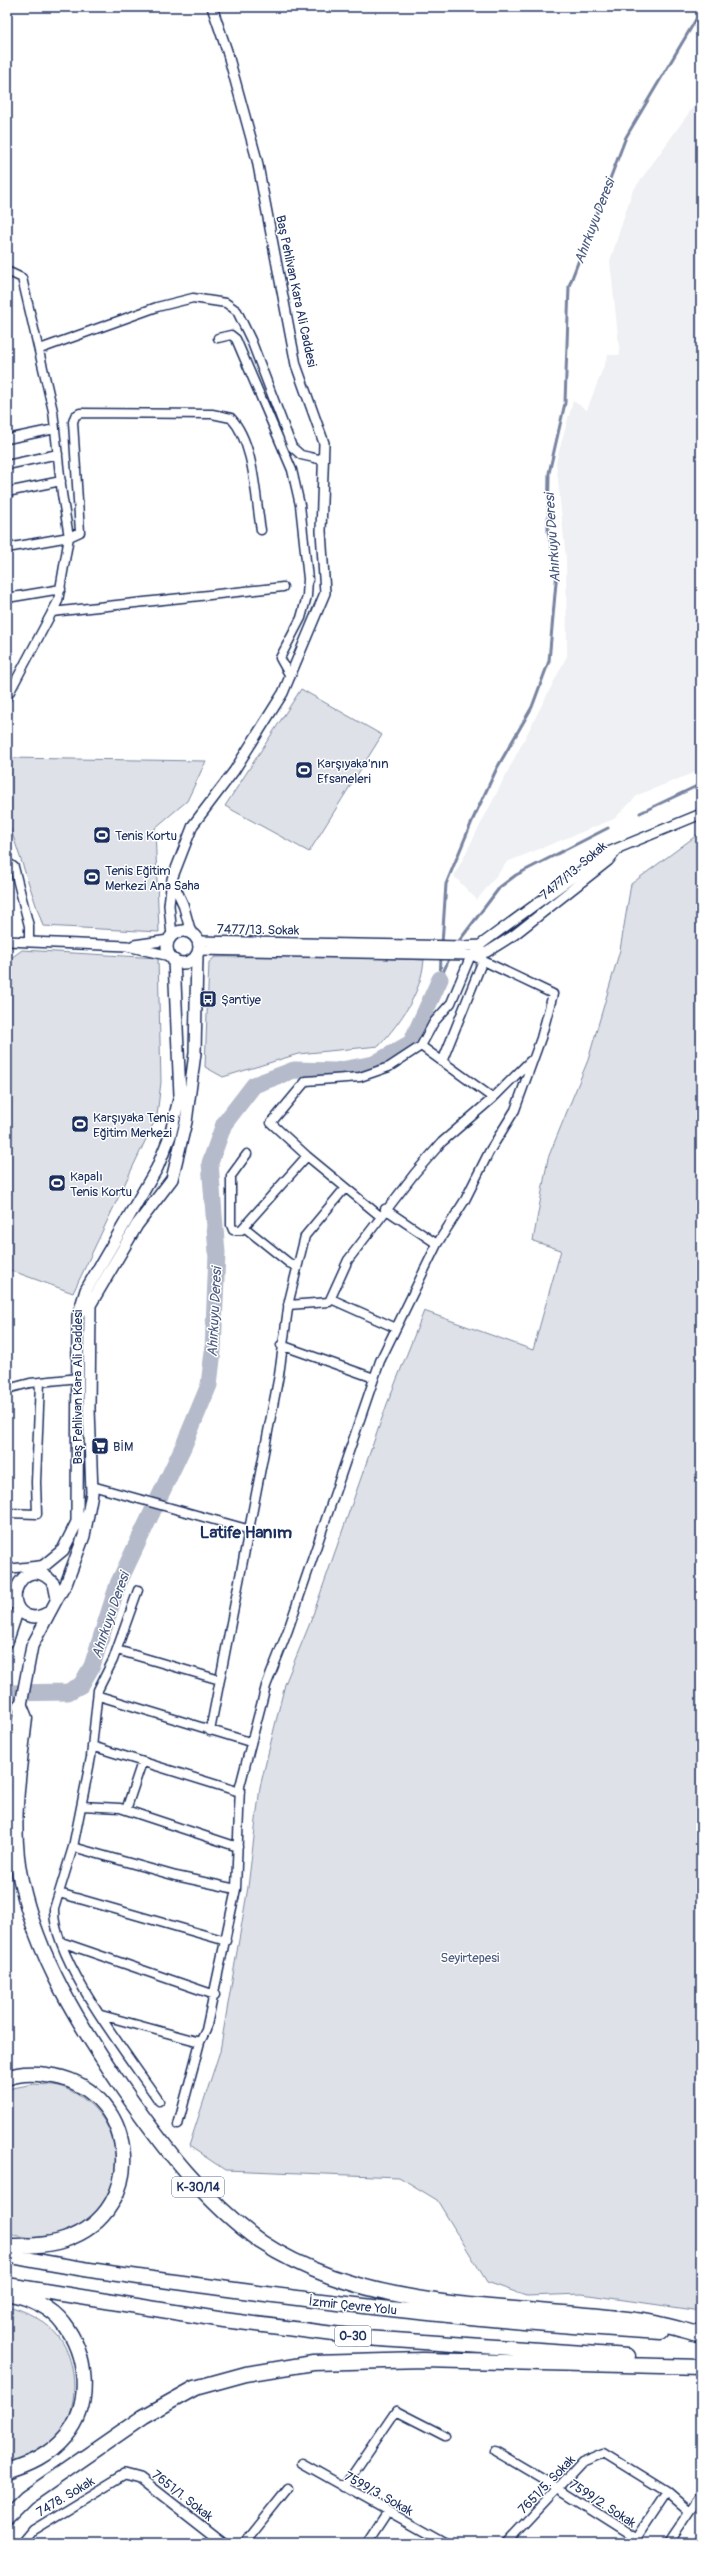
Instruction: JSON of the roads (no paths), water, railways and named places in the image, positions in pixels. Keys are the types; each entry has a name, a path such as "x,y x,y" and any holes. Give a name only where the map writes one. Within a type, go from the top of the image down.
{"highway":[{"name":"K-30/14","path":"20,1706 25,1718 15,1807 15,1842 20,1879 32,1927 46,1961 61,1991 98,2051 145,2120 193,2182 232,2218 262,2242 297,2261 331,2276 372,2289 428,2299 639,2320 699,2334"},
{"path":"7,2078 32,2073 57,2076 77,2083 91,2093 111,2116 121,2136 124,2156 120,2187 108,2208 95,2223 64,2240 30,2246 7,2246"},
{"name":"İzmir Çevre Yolu","path":"7,2255 129,2275 322,2302 577,2327 699,2334"},
{"name":"O-30","path":"7,2285 224,2320 365,2338 701,2361"},
{"path":"7,2293 20,2295 46,2308 63,2322 78,2348 84,2372 82,2398 79,2411 66,2435 50,2452 29,2464 7,2471"},
{"path":"7,2517 26,2498 143,2417 195,2388 246,2374 313,2363 423,2360 701,2367"}],"main road":[{"path":"170,938 182,931 196,945 184,963 172,958"},
{"name":"Baş Pehlivan Kara Ali Caddesi","path":"33,1570 63,1550 76,1522 79,1378 78,1316 86,1290 157,1168 172,1129 180,1095 172,958 168,951 170,938"},
{"name":"Baş Pehlivan Kara Ali Caddesi","path":"57,1599 66,1584 84,1536 92,1486 89,1409 90,1305 137,1225 172,1178 186,1122 195,1053 196,945"},
{"path":"7,1642 15,1584 33,1570 49,1578 54,1584 57,1599 49,1612 44,1615 30,1616 13,1606"},
{"name":"K-30/14","path":"20,1706 31,1652 49,1612"},
{"path":"7,1780 20,1706"}],"street":[{"name":"Baş Pehlivan Kara Ali Caddesi","path":"170,938 168,905 172,878 193,825 234,771 283,693 325,593 321,531 324,443 296,365 257,160 227,51 212,7"},
{"path":"7,271 22,278 40,349 56,429 61,481 70,537 61,589 52,612 7,697"},
{"path":"40,349 157,307 193,298 226,303 237,311 251,340 292,447 302,455 323,460"},
{"path":"218,338 231,335 236,339 296,481 308,579 304,608 280,658 290,676"},
{"path":"7,548 70,537 80,532 73,422 75,416 80,413 212,414 231,418 243,434 248,450 260,530"},
{"path":"7,439 56,429"},
{"path":"7,465 58,454"},
{"path":"7,492 61,481"},
{"path":"52,612 283,587"},
{"path":"7,598 61,589"},
{"path":"620,847 701,814"},
{"name":"7477/13. Sokak","path":"196,945 462,950 480,945 499,933 606,853 620,847"},
{"name":"7477/13. Sokak","path":"462,950 471,955 487,952 514,935 608,861 620,847"},
{"path":"7,862 14,867 28,926 29,941"},
{"name":"Baş Pehlivan Kara Ali Caddesi","path":"172,878 183,904 196,945"},
{"path":"127,946 170,938"},
{"path":"7,941 127,946 172,958"},
{"path":"178,2124 200,2042 206,2030 226,1941 236,1889 240,1792 250,1742 266,1686 288,1630 374,1378 396,1328 437,1244 465,1200 489,1152 515,1110 553,994 471,955 452,1003 434,1022 421,1046 389,1067 360,1077 306,1081 271,1123 307,1156 380,1216"},
{"path":"442,1062 483,960"},
{"path":"421,1046 493,1098"},
{"path":"288,1305 326,1303 331,1299 348,1260 385,1209 442,1142 493,1098 533,1058"},
{"path":"247,1154 233,1171 230,1183 232,1228 239,1231 307,1156"},
{"path":"210,1731 279,1374 281,1345 296,1266 305,1236 345,1188"},
{"path":"385,1209 437,1244"},
{"path":"244,1227 296,1266"},
{"path":"331,1299 396,1328"},
{"path":"281,1345 374,1378"},
{"path":"7,1389 40,1382 79,1378"},
{"path":"7,1513 37,1514 36,1482 40,1382"},
{"path":"92,1486 248,1529"},
{"path":"7,1569 33,1570"},
{"path":"138,1590 116,1650 98,1690 99,1696 82,1806 73,1847 54,1909 53,1919 61,1942 86,1995 159,2101"},
{"path":"116,1650 220,1680"},
{"path":"99,1696 250,1742"},
{"path":"92,1746 240,1792"},
{"path":"126,1810 142,1762"},
{"path":"82,1806 103,1806 126,1810 238,1847"},
{"path":"73,1847 176,1876 236,1889"},
{"path":"59,1893 226,1941"},
{"path":"61,1942 214,1995"},
{"path":"101,2015 200,2042"},
{"path":"344,2487 396,2411 445,2436"},
{"name":"7599/2. Sokak","path":"495,2452 558,2488 635,2541"},
{"name":"7651/5. Sokak","path":"506,2543 582,2462 604,2453 667,2492 688,2510"},
{"name":"7599/3. Sokak","path":"302,2463 445,2543"},
{"name":"7478. Sokak","path":"22,2543 33,2530 125,2474"},
{"name":"7651/1. Sokak","path":"125,2474 140,2478 223,2543"},
{"path":"244,2543 288,2488"},
{"path":"635,2541 667,2492"},
{"path":"668,2543 688,2510 701,2494"},
{"path":"367,2543 388,2511"}],"waterway":[{"name":"Ahırkuyu Deresi","path":"442,944 446,884 473,819 497,768 532,707 549,661 557,571 548,531 549,473 565,403 569,286 626,137 701,11"},
{"name":"Ahırkuyu Deresi","path":"640,813 701,784"},
{"name":"Ahırkuyu Deresi","path":"456,945 500,887 516,875 608,828"},
{"name":"Ahırkuyu Deresi","path":"440,979 441,956"},
{"name":"Ahırkuyu Deresi","path":"441,977 450,957"},
{"name":"Ahırkuyu Deresi","path":"7,1693 68,1692 81,1685 92,1666 118,1584 184,1445 209,1385 213,1351 217,1253 210,1163 224,1124 254,1085 294,1070 335,1071 374,1064 411,1043 440,979"}],"place":[{"name":"Karşıyaka'nın Efsaneleri","path":"304,770"},
{"name":"Tenis Kortu","path":"102,835"},
{"name":"Tenis Eğitim Merkezi Ana Saha","path":"92,877"},
{"name":"Şantiye","path":"208,999"},
{"name":"Karşıyaka Tenis Eğitim Merkezi","path":"80,1124"},
{"name":"Kapalı Tenis Kortu","path":"57,1183"},
{"name":"BİM","path":"100,1446"}],"district":[{"name":"Latife Hanım","path":"246,1532"}],"park label":[{"name":"Seyirtepesi","path":"470,1957"}]}
